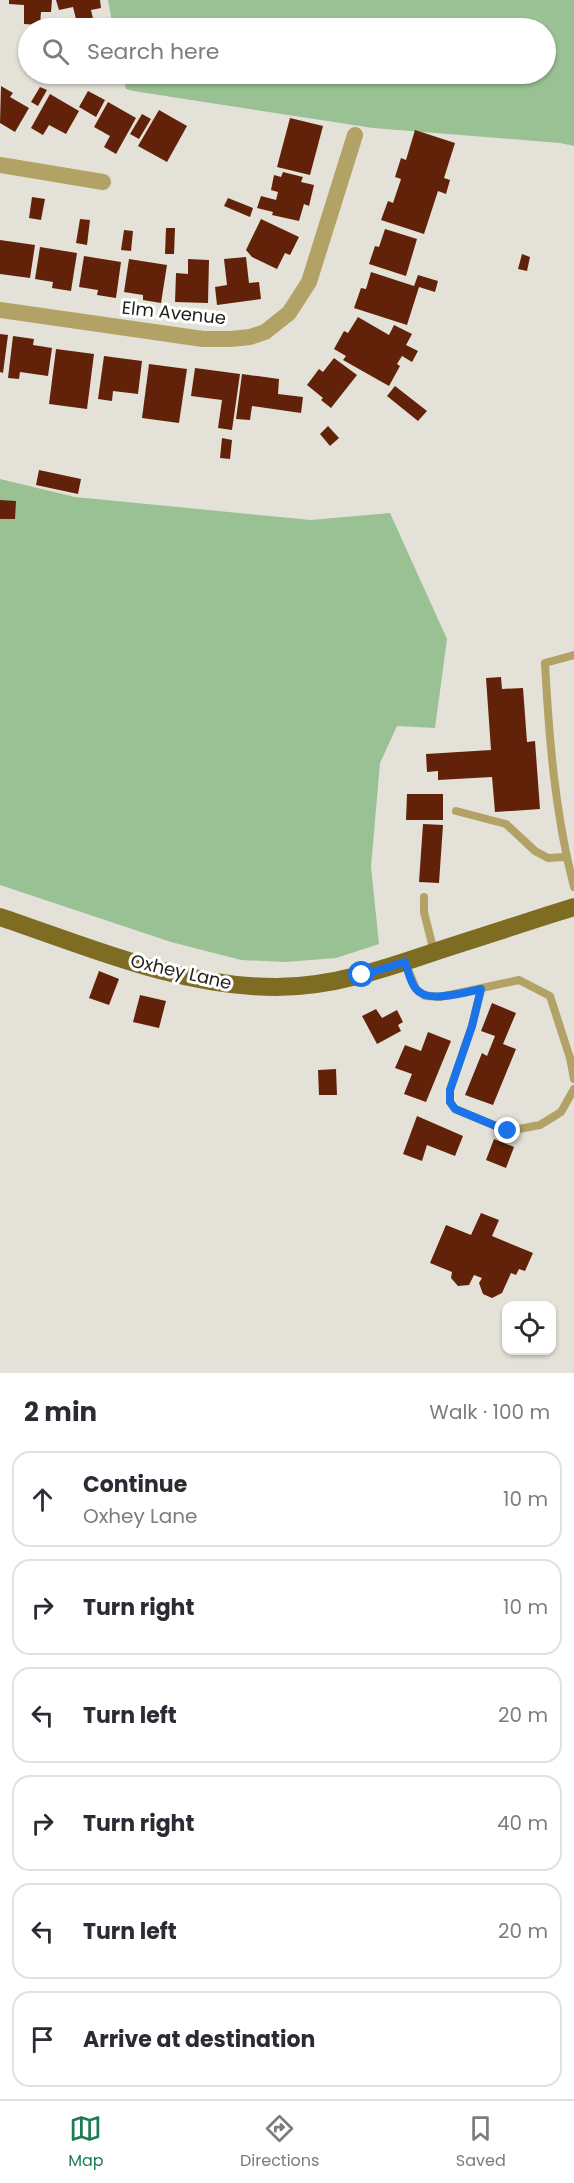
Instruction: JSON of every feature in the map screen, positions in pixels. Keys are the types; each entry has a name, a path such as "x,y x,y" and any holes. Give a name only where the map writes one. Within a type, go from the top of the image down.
{"main road":[{"name":"Oxhey Lane","path":"0,917 137,964 197,979 238,986 278,987 319,984 362,975 574,907"}],"street":[{"name":"Elm Avenue","path":"0,310 202,339 231,339 265,332 289,313 309,282 356,135"},
{"path":"0,165 103,182"}],"lane":[{"path":"574,655 545,663 549,733 566,857 574,887"},
{"path":"456,811 506,824 535,851 548,858 566,857"},
{"path":"424,897 424,912 434,952"},
{"path":"405,962 416,989 424,996 440,997 519,980 550,996 570,1058 574,1079"},
{"path":"481,989 472,1026 450,1090 450,1102 455,1109 508,1131 540,1125 561,1112 574,1089"}],"green space":[{"path":"108,0 574,0 574,146 373,128 133,91 126,89 125,84 556,84 556,18 111,18"},
{"path":"0,479 75,497 311,520 390,513 447,639 435,728 397,726 380,763 371,867 379,944 336,958 285,962 241,960 171,942 0,885"}],"building":[{"path":"9,0 52,0 51,12 41,12 41,18 24,18 24,5 9,4"},
{"path":"56,0 100,0 101,8 91,10 93,18 76,18 73,7 59,10"},
{"path":"1,86 13,93 10,97 29,108 15,132 0,123"},
{"path":"40,87 47,90 38,106 31,102"},
{"path":"88,91 105,100 96,117 79,107"},
{"path":"50,94 79,111 66,134 49,125 43,135 31,128"},
{"path":"108,102 136,118 116,154 104,147 110,136 94,127"},
{"path":"159,110 187,126 167,162 138,146"},
{"path":"142,114 151,119 139,139 130,134"},
{"path":"290,118 323,126 310,175 277,167"},
{"path":"415,130 455,143 444,178 450,180 446,194 438,191 424,234 381,220 388,201 393,203 401,179 395,177 401,158 406,160"},
{"path":"283,172 303,177 301,182 314,185 309,206 304,204 299,221 272,215 273,212 257,208 261,196 276,200 278,192 271,190 274,175 281,177"},
{"path":"32,197 45,199 41,220 29,218"},
{"path":"228,198 253,208 250,217 224,206"},
{"path":"80,219 90,220 87,245 76,243"},
{"path":"261,219 299,237 290,255 285,253 277,269 252,257 246,250"},
{"path":"166,228 175,228 174,254 165,254"},
{"path":"385,229 417,239 406,276 369,264 375,246 379,247"},
{"path":"124,230 133,231 131,251 121,250"},
{"path":"0,240 35,245 30,278 0,274"},
{"path":"40,247 77,253 71,291 52,288 53,282 35,279"},
{"path":"522,254 530,257 527,271 518,269"},
{"path":"84,256 121,262 116,298 97,295 98,290 79,287"},
{"path":"246,257 249,283 259,282 261,299 217,305 215,287 227,285 224,259"},
{"path":"129,259 167,265 161,303 143,300 143,295 124,292"},
{"path":"188,259 209,260 208,303 175,302 176,273 188,274"},
{"path":"371,272 414,286 418,275 438,281 435,292 419,287 407,325 354,308 361,288 366,289"},
{"path":"358,317 389,335 394,325 412,334 406,345 418,351 412,362 402,356 397,364 400,366 389,386 343,360 346,356 334,349 344,331 348,333"},
{"path":"0,334 8,335 3,373 0,372"},
{"path":"13,336 34,339 33,345 52,348 48,376 20,372 19,379 8,378"},
{"path":"56,349 94,354 87,409 49,404"},
{"path":"104,356 142,361 138,394 113,391 112,401 98,399"},
{"path":"334,358 357,375 331,408 307,385 319,369 323,372"},
{"path":"149,364 187,369 179,423 142,418"},
{"path":"195,368 240,374 232,430 218,428 222,400 191,396"},
{"path":"242,374 279,379 278,394 303,397 301,413 252,406 250,420 236,419"},
{"path":"395,386 427,411 418,421 387,396"},
{"path":"328,426 339,438 330,446 320,434"},
{"path":"222,438 232,440 230,459 220,458"},
{"path":"39,470 81,479 78,494 36,485"},
{"path":"0,500 16,501 15,519 0,519"},
{"path":"501,677 502,689 523,688 527,742 535,741 540,809 495,812 492,777 438,780 438,771 427,772 426,754 491,750 486,678"},
{"path":"407,794 443,794 443,820 406,820"},
{"path":"423,824 443,825 439,883 419,882"},
{"path":"99,971 119,979 109,1005 89,998"},
{"path":"140,995 166,1001 159,1028 133,1022"},
{"path":"492,1003 516,1013 503,1044 516,1049 493,1105 465,1095 482,1053 487,1056 495,1036 481,1031"},
{"path":"376,1009 382,1018 397,1010 403,1022 398,1025 401,1031 377,1044 362,1016"},
{"path":"428,1032 451,1041 426,1102 404,1094 412,1074 395,1068 405,1045 421,1051"},
{"path":"336,1069 337,1095 319,1095 318,1070"},
{"path":"417,1116 463,1136 455,1156 427,1145 422,1161 403,1154"},
{"path":"494,1139 514,1147 506,1168 486,1160"},
{"path":"481,1213 499,1220 492,1236 533,1253 525,1271 519,1269 516,1275 511,1273 502,1293 492,1298 483,1294 479,1283 482,1278 474,1275 469,1285 458,1286 451,1278 452,1272 430,1263 446,1225 471,1235"}],"route":[{"path":"362,975 405,962 416,989 424,996 440,997 481,989 472,1026 450,1090 450,1102 455,1109 508,1131"}]}
